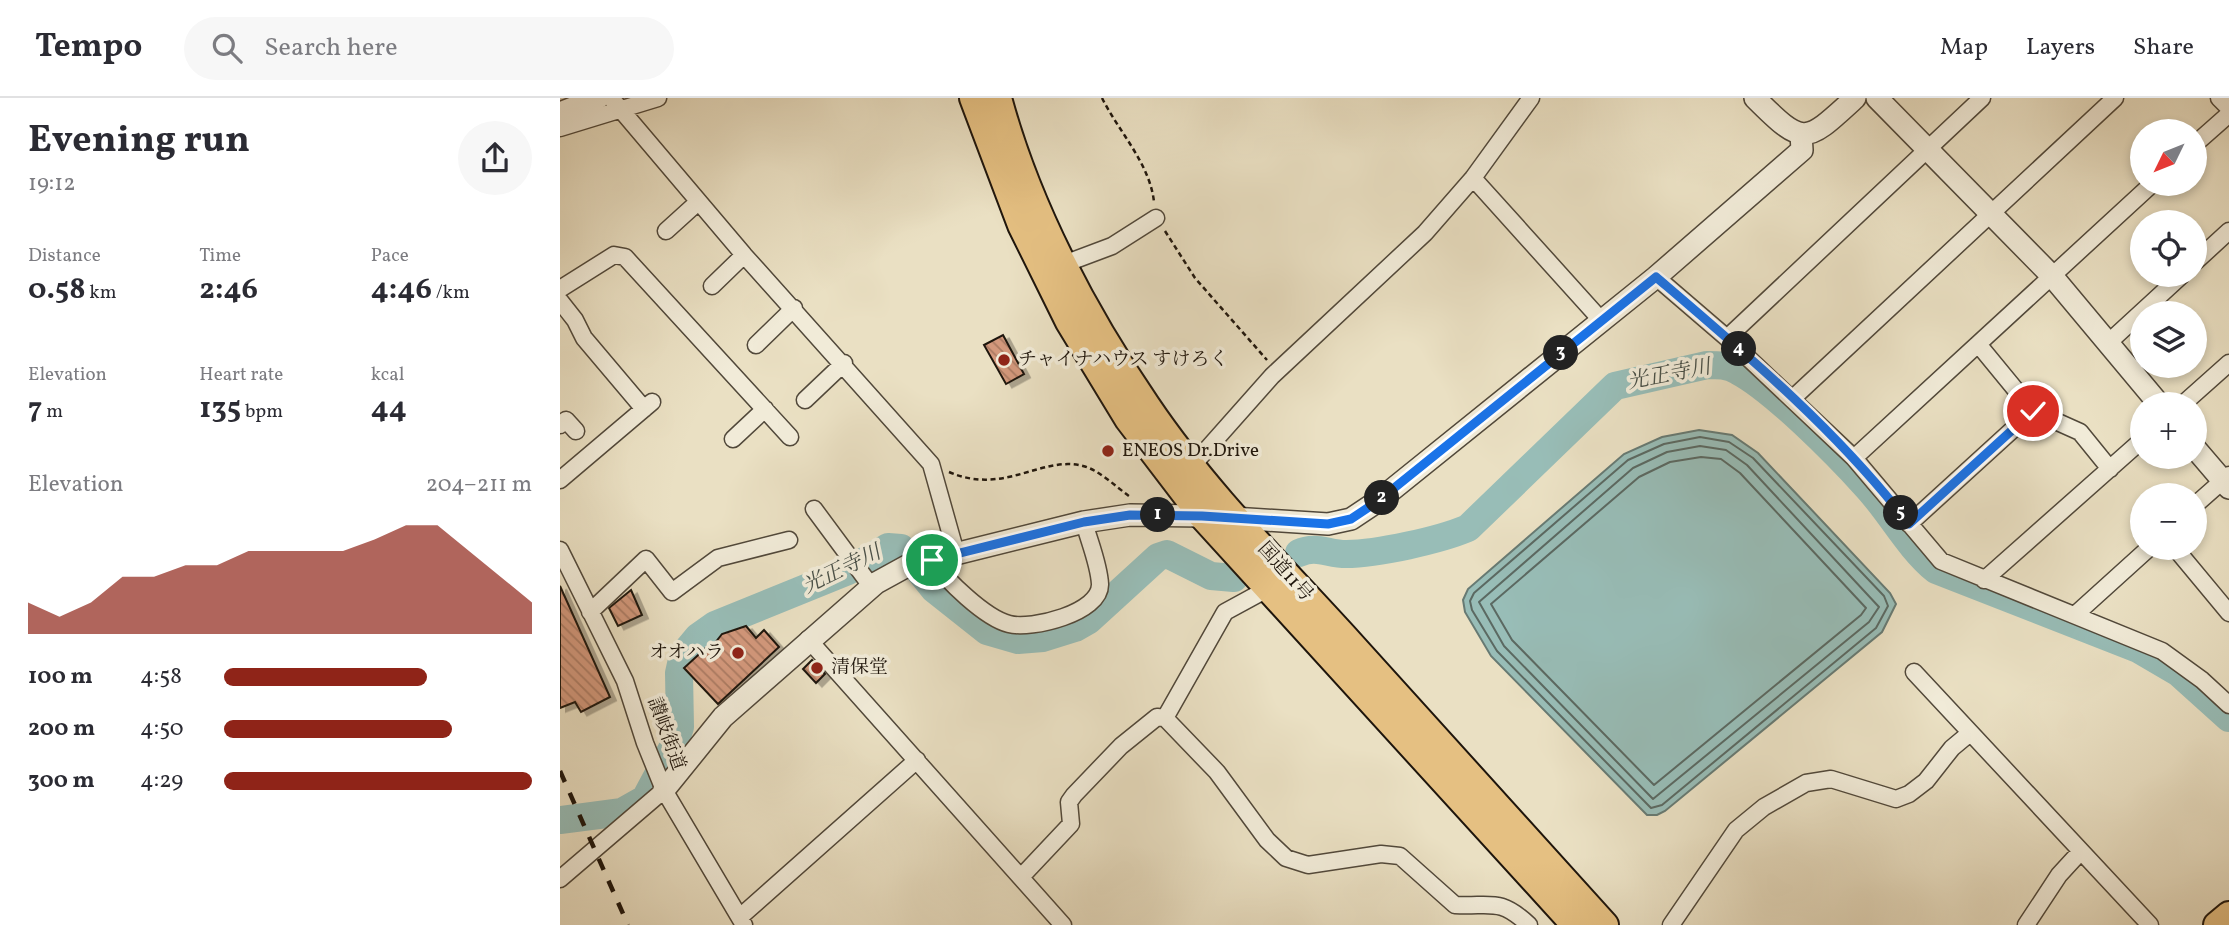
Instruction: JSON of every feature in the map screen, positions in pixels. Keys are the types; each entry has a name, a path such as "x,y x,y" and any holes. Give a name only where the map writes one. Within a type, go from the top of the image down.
{"main road":[{"name":"国道11号","path":"972,98 999,173 1054,268 1147,406 1237,519 1605,925"},
{"name":"国道11号","path":"998,98 1069,322 1128,419 1202,516 1575,925"},
{"path":"2217,925 2229,915"}],"street":[{"path":"560,113 598,98"},
{"path":"560,128 615,103 658,98"},
{"path":"1755,98 1786,129 1801,134 1819,131 1854,98"},
{"path":"1877,98 2052,276 2149,392"},
{"path":"1727,338 1982,98"},
{"path":"1792,399 2115,98"},
{"path":"2219,98 2229,108"},
{"path":"1193,465 1272,376 1425,233 1473,178 1524,100"},
{"path":"615,103 744,255 844,363 932,464 956,553"},
{"path":"2207,133 2229,114"},
{"path":"560,879 664,790 723,717 808,639 861,573 920,563 1084,522 1143,515 1328,524 1351,519 1378,501 1656,277 1802,150 1801,134"},
{"path":"1473,178 1601,320"},
{"path":"1854,458 2139,196"},
{"path":"666,232 698,202"},
{"path":"1054,268 1112,246 1156,218"},
{"path":"2207,251 2229,231"},
{"path":"560,289 614,255 625,257 790,436"},
{"path":"712,286 744,255"},
{"path":"1656,277 1727,338 1854,458 1941,561 2076,614 2162,652 2202,680 2229,705"},
{"path":"2108,343 2169,287"},
{"path":"560,301 575,320 584,338 648,405 560,480"},
{"path":"756,345 794,308"},
{"path":"1978,344 2033,411 2080,432 2109,469"},
{"path":"805,400 844,363"},
{"path":"2196,392 2229,363"},
{"path":"733,439 765,409"},
{"path":"1909,524 2033,411"},
{"path":"560,425 566,420 576,431"},
{"path":"1984,580 2130,451"},
{"path":"2207,460 2227,481 2207,496"},
{"path":"814,509 861,573"},
{"path":"920,563 943,576 1008,624 1022,626 1068,616 1096,597 1100,586 1084,522"},
{"path":"590,612 646,559 672,592 718,558 789,540"},
{"name":"讃岐街道","path":"560,550 625,681 664,790 742,921"},
{"path":"2076,614 2136,560"},
{"path":"2185,560 2229,613"},
{"path":"1165,718 1225,612 1269,588"},
{"path":"808,639 1062,924"},
{"path":"1914,673 2150,925"},
{"path":"1021,877 1071,824 1069,802 1074,794 1121,746 1157,717 1165,718 1217,772 1267,840 1286,858 1308,865 1381,854 1400,856 1455,905 1497,904 1513,911 1529,925"},
{"path":"1671,925 1736,830 1764,807 1806,783 1831,779 1878,796 1895,799 1902,797 1926,781 1952,748 1970,733"},
{"path":"742,921 917,760"},
{"path":"2026,925 2059,875 2081,852"}],"path":[{"path":"1102,98 1153,187 1156,218 1195,278 1267,360 1272,376"},
{"path":"932,464 961,478 978,481 1001,480 1072,464 1086,466 1134,499 1143,515"}],"water":[{"path":"1699,430 1732,435 1758,453 1890,593 1896,604 1882,632 1665,811 1657,815 1647,815 1491,656 1465,612 1463,600 1468,589 1624,454 1662,437"}],"building":[{"name":"チャイナハウス すけろく","path":"1003,335 1024,374 1006,384 984,345"},
{"path":"560,586 610,697 581,712 575,702 560,708"},
{"path":"631,590 642,615 618,626 609,608"},
{"path":"746,626 756,638 764,630 779,647 718,704 684,668 709,645 711,648 722,634"},
{"path":"812,660 825,674 816,683 803,669"}],"waterway":[{"name":"光正寺川","path":"1299,553 1311,550 1340,554 1374,552 1425,542 1468,528 1615,386 1707,365 1723,366 1753,380 1805,424 1867,487 1917,551 1936,570 2138,649 2179,673 2229,718"},
{"name":"光正寺川","path":"560,820 622,812 645,799 674,745 680,727 679,673 683,655 698,637 715,625 848,571 888,547 901,548 934,589 987,631 1018,640 1043,638 1075,628 1089,620 1158,557 1167,554 1211,576 1234,578"}],"railway":[{"path":"560,771 628,925"}],"place":[{"name":"チャイナハウス すけろく","path":"1004,360"},
{"name":"ENEOS Dr.Drive","path":"1108,451"},
{"name":"オオハラ","path":"738,653"},
{"name":"清保堂","path":"817,668"}],"route":[{"path":"932,560 1084,522 1130,515 1202,516 1328,524 1351,519 1378,501 1656,277 1727,338 1854,458 1909,524 2033,411"}]}
